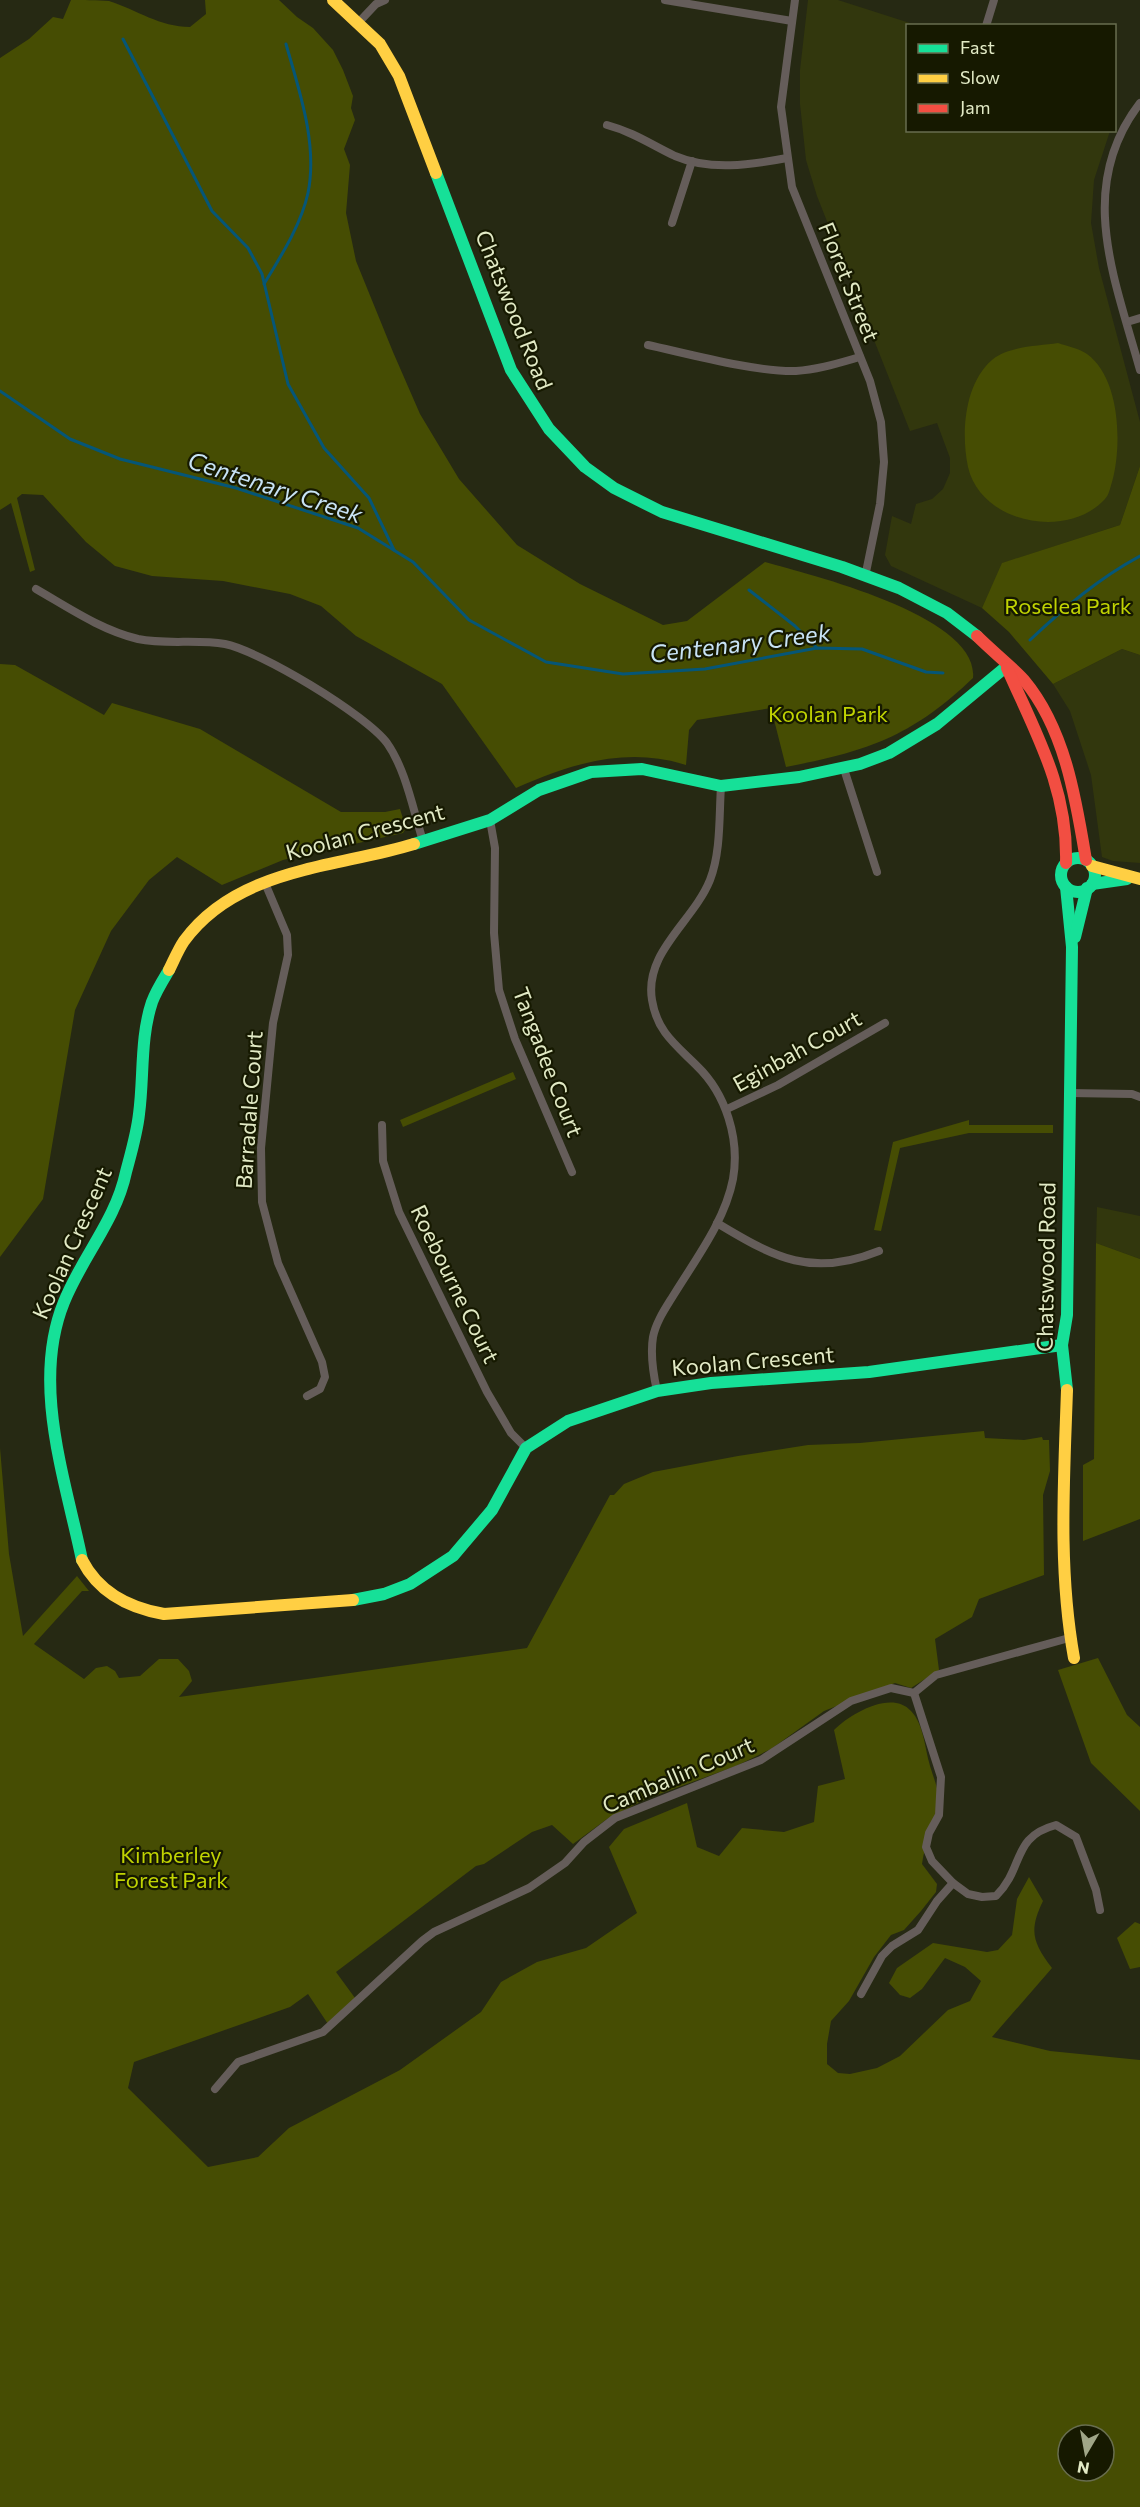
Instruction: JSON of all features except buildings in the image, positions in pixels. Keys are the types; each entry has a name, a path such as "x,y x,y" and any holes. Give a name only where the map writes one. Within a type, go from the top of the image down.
{"street":[{"name":"Chatswood Road","path":"333,0 359,21 380,44 399,76 511,370 533,411 562,446 598,477 663,513 904,591 949,614 980,638 1007,666 1047,734 1079,819 1089,863"},
{"path":"359,21 376,4 385,0"},
{"path":"665,0 792,21"},
{"name":"Floret Street","path":"795,0 783,73 781,107 786,158 792,187 876,401 884,445 880,504 865,577"},
{"path":"987,24 994,0"},
{"path":"1140,103 1117,139 1109,162 1103,203 1104,228 1140,370"},
{"path":"607,126 626,130 692,161 731,166 786,158"},
{"path":"672,224 692,161"},
{"path":"1126,322 1140,318"},
{"path":"648,345 772,369 820,368 860,357"},
{"path":"36,589 111,630 140,639 198,641 226,645 281,667 368,724 387,743 398,766 423,841"},
{"name":"Koolan Crescent","path":"1007,666 937,724 906,744 889,753 844,769 721,786 642,769 591,772 539,790 490,820 423,841 300,869 231,898 198,925 175,955 152,1001 144,1044 139,1115 126,1178 106,1227 64,1301 54,1333 48,1373 52,1415 74,1532 82,1562 105,1590 121,1602 140,1610 164,1614 353,1600 384,1594 432,1571 471,1538 492,1510 526,1448 568,1421 642,1398 657,1391 711,1383 869,1372 1062,1345"},
{"name":"Chatswood Road","path":"1047,734 1063,805 1067,840 1066,862"},
{"path":"844,769 877,872"},
{"path":"657,1391 651,1360 657,1325 717,1223 730,1192 735,1159 726,1109 699,1067 666,1036 657,1020 651,983 660,954 692,911 711,878 715,860 721,786"},
{"name":"Tangadee Court","path":"490,820 495,848 494,933 499,990 515,1039 572,1172"},
{"path":"1076,858 1137,879 1090,886 1076,891 1066,886 1061,877 1066,862 1076,858"},
{"path":"1089,863 1095,875 1090,886"},
{"name":"Barradale Court","path":"266,883 287,935 288,956 273,1023 261,1148 262,1202 278,1263 322,1362 325,1377 320,1389 307,1396"},
{"name":"Chatswood Road","path":"1066,886 1072,948 1067,1315 1062,1345 1067,1377 1063,1577 1069,1638 1074,1658"},
{"name":"Chatswood Road","path":"1072,948 1090,886"},
{"name":"Eginbah Court","path":"726,1109 778,1085 885,1023"},
{"path":"1070,1093 1137,1094"},
{"name":"Roebourne Court","path":"382,1125 383,1161 399,1212 487,1392 512,1433 526,1448"},
{"path":"717,1223 799,1264 818,1266 852,1262 879,1251"},
{"path":"1069,1638 936,1676 914,1693 941,1778 939,1815 929,1833 926,1847 932,1861 953,1883 968,1894 982,1898 996,1896 1012,1875 1028,1838 1040,1829 1056,1825 1076,1837 1096,1890 1100,1910"},
{"name":"Camballin Court","path":"215,2089 238,2062 323,2032 434,1932 529,1888 565,1863 584,1842 615,1818 761,1760 851,1701 891,1688 914,1693"},
{"path":"861,1994 882,1956 892,1946 918,1930 944,1892 953,1883"}],"shaded area":[{"path":"808,0 838,0 913,24 906,24 906,132 1110,132 1094,180 1091,223 1099,268 1140,422 1140,466 1120,525 1003,563 982,608 891,566 885,555 892,516 911,524 916,504 932,499 943,489 950,473 950,458 937,423 910,431 817,196 806,160 800,104 800,70"},
{"path":"1122,649 1140,655 1140,863 1113,861 1102,857 1091,775 1070,711 1053,684"},
{"path":"1097,1207 1140,1216 1140,1259 1096,1243"}],"green space":[{"name":"Koolan Park","path":"71,0 109,1 159,21 190,27 206,14 205,0 279,0 313,28 333,50 353,96 351,108 355,120 344,149 350,165 346,213 356,261 420,414 459,479 517,545 580,584 663,625 687,621 765,562 818,577 853,588 922,617 950,636 968,656 973,678 929,715 908,728 887,739 841,755 786,767 771,708 697,720 689,730 686,765 642,757 599,760 536,779 516,788 442,684 356,636 321,606 290,594 223,581 152,576 115,566 86,542 43,495 22,494 17,498 35,570 30,572 11,503 0,510 0,58 29,39 53,17 63,19"},
{"path":"1058,343 1087,354 1098,365 1107,380 1116,414 1115,467 1108,496 1089,512 1070,519 1049,522 1027,520 1007,513 990,502 976,486 968,467 966,454 967,410 975,382 992,360 1015,349"},
{"name":"Roselea Park","path":"1140,466 1140,655 1122,649 1053,684 1009,632 982,608 1002,563 1120,525"},
{"path":"0,664 15,665 104,715 112,703 200,729 341,812 385,812 400,809 406,828 403,833 283,860 222,885 177,857 149,880 111,931 75,1010 43,1199 0,1257"},
{"path":"513,1072 516,1079 403,1127 400,1120"},
{"path":"969,1120 969,1125 1053,1125 1053,1133 969,1133 900,1148 881,1231 874,1230 893,1142"},
{"path":"1096,1243 1140,1259 1140,1519 1083,1541 1083,1465 1094,1459"},
{"name":"Kimberley Forest Park","path":"984,1431 985,1438 1024,1440 1042,1437 1043,1440 1049,1440 1050,1471 1043,1495 1044,1575 979,1599 972,1617 935,1639 939,1670 911,1688 895,1683 824,1711 771,1749 736,1766 646,1799 607,1819 573,1844 552,1825 532,1832 484,1864 476,1866 336,1972 355,1998 328,2024 308,1994 290,2007 134,2062 128,2088 208,2167 258,2157 289,2128 400,2070 481,2012 501,1982 537,1962 586,1948 637,1913 609,1847 624,1829 687,1803 697,1847 719,1856 742,1828 784,1832 814,1822 818,1786 845,1779 834,1730 860,1712 882,1703 903,1705 911,1711 918,1722 938,1793 937,1810 922,1864 937,1884 936,1892 904,1930 891,1935 874,1957 849,2001 831,2021 827,2044 827,2064 838,2073 850,2074 877,2068 900,2056 948,2010 970,2001 981,1981 965,1967 945,1958 922,1989 910,1998 900,1995 889,1983 897,1968 933,1943 987,1952 998,1950 1012,1935 1017,1899 1029,1877 1043,1901 1034,1928 1035,1936 1040,1951 1052,1968 992,2037 1050,2051 1140,2060 1140,2507 0,2507 0,1448 9,1554 23,1636 77,1576 89,1591 82,1591 34,1644 84,1679 96,1668 107,1666 115,1671 119,1678 140,1676 159,1659 178,1659 189,1671 192,1681 179,1697 527,1648 610,1495 614,1495 624,1484 653,1472 808,1445 860,1443"},
{"path":"1098,1658 1127,1715 1140,1727 1140,1811 1091,1763 1058,1670"},
{"path":"1135,1922 1140,1924 1140,1967 1130,1969 1117,1938"}],"waterway":[{"path":"123,39 212,211 248,248 262,274 288,384 324,448 369,498 394,550"},
{"path":"264,284 301,217 308,193 310,174 311,156 306,117 286,44"},
{"name":"Centenary Creek","path":"0,391 70,439 120,459 236,488 358,528 413,562 469,620 546,662 623,674 705,669 817,648 862,649 926,672 943,673"},
{"name":"Centenary Creek","path":"1030,640 1082,594 1140,556"},
{"path":"749,590 795,626 817,648"}],"traffic: fast":[{"path":"436,173 511,370 549,429 585,467 614,488 662,512 842,567 899,588 947,613 977,636"},
{"path":"414,844 490,820 539,790 591,772 642,769 721,786 799,777 860,764 889,753 937,724 1007,666"},
{"path":"1078,858 1090,863 1095,875 1090,887 1078,892 1066,887 1061,875 1066,863 1078,858"},
{"path":"1092,884 1127,879"},
{"path":"1066,887 1072,947 1067,1315 1062,1345 1067,1390"},
{"path":"1075,937 1087,888"},
{"path":"82,1560 54,1431 51,1365 55,1333 71,1285 107,1222 121,1190 138,1121 148,1016 152,1002 169,970"},
{"path":"353,1600 384,1594 410,1584 453,1556 492,1510 526,1448 568,1421 657,1391 711,1383 869,1372 1062,1345"}],"traffic: slow":[{"path":"333,0 380,44 399,76 436,173"},
{"path":"169,970 184,941 206,917 231,898 289,874 414,844"},
{"path":"1092,866 1140,879"},
{"path":"1067,1390 1064,1558 1074,1658"},
{"path":"82,1560 97,1582 116,1597 139,1608 164,1614 353,1600"}],"traffic: jam":[{"path":"977,636 1024,680 1050,720 1073,789 1086,860"},
{"path":"1007,668 1039,739 1056,786 1062,810 1066,863"}]}
